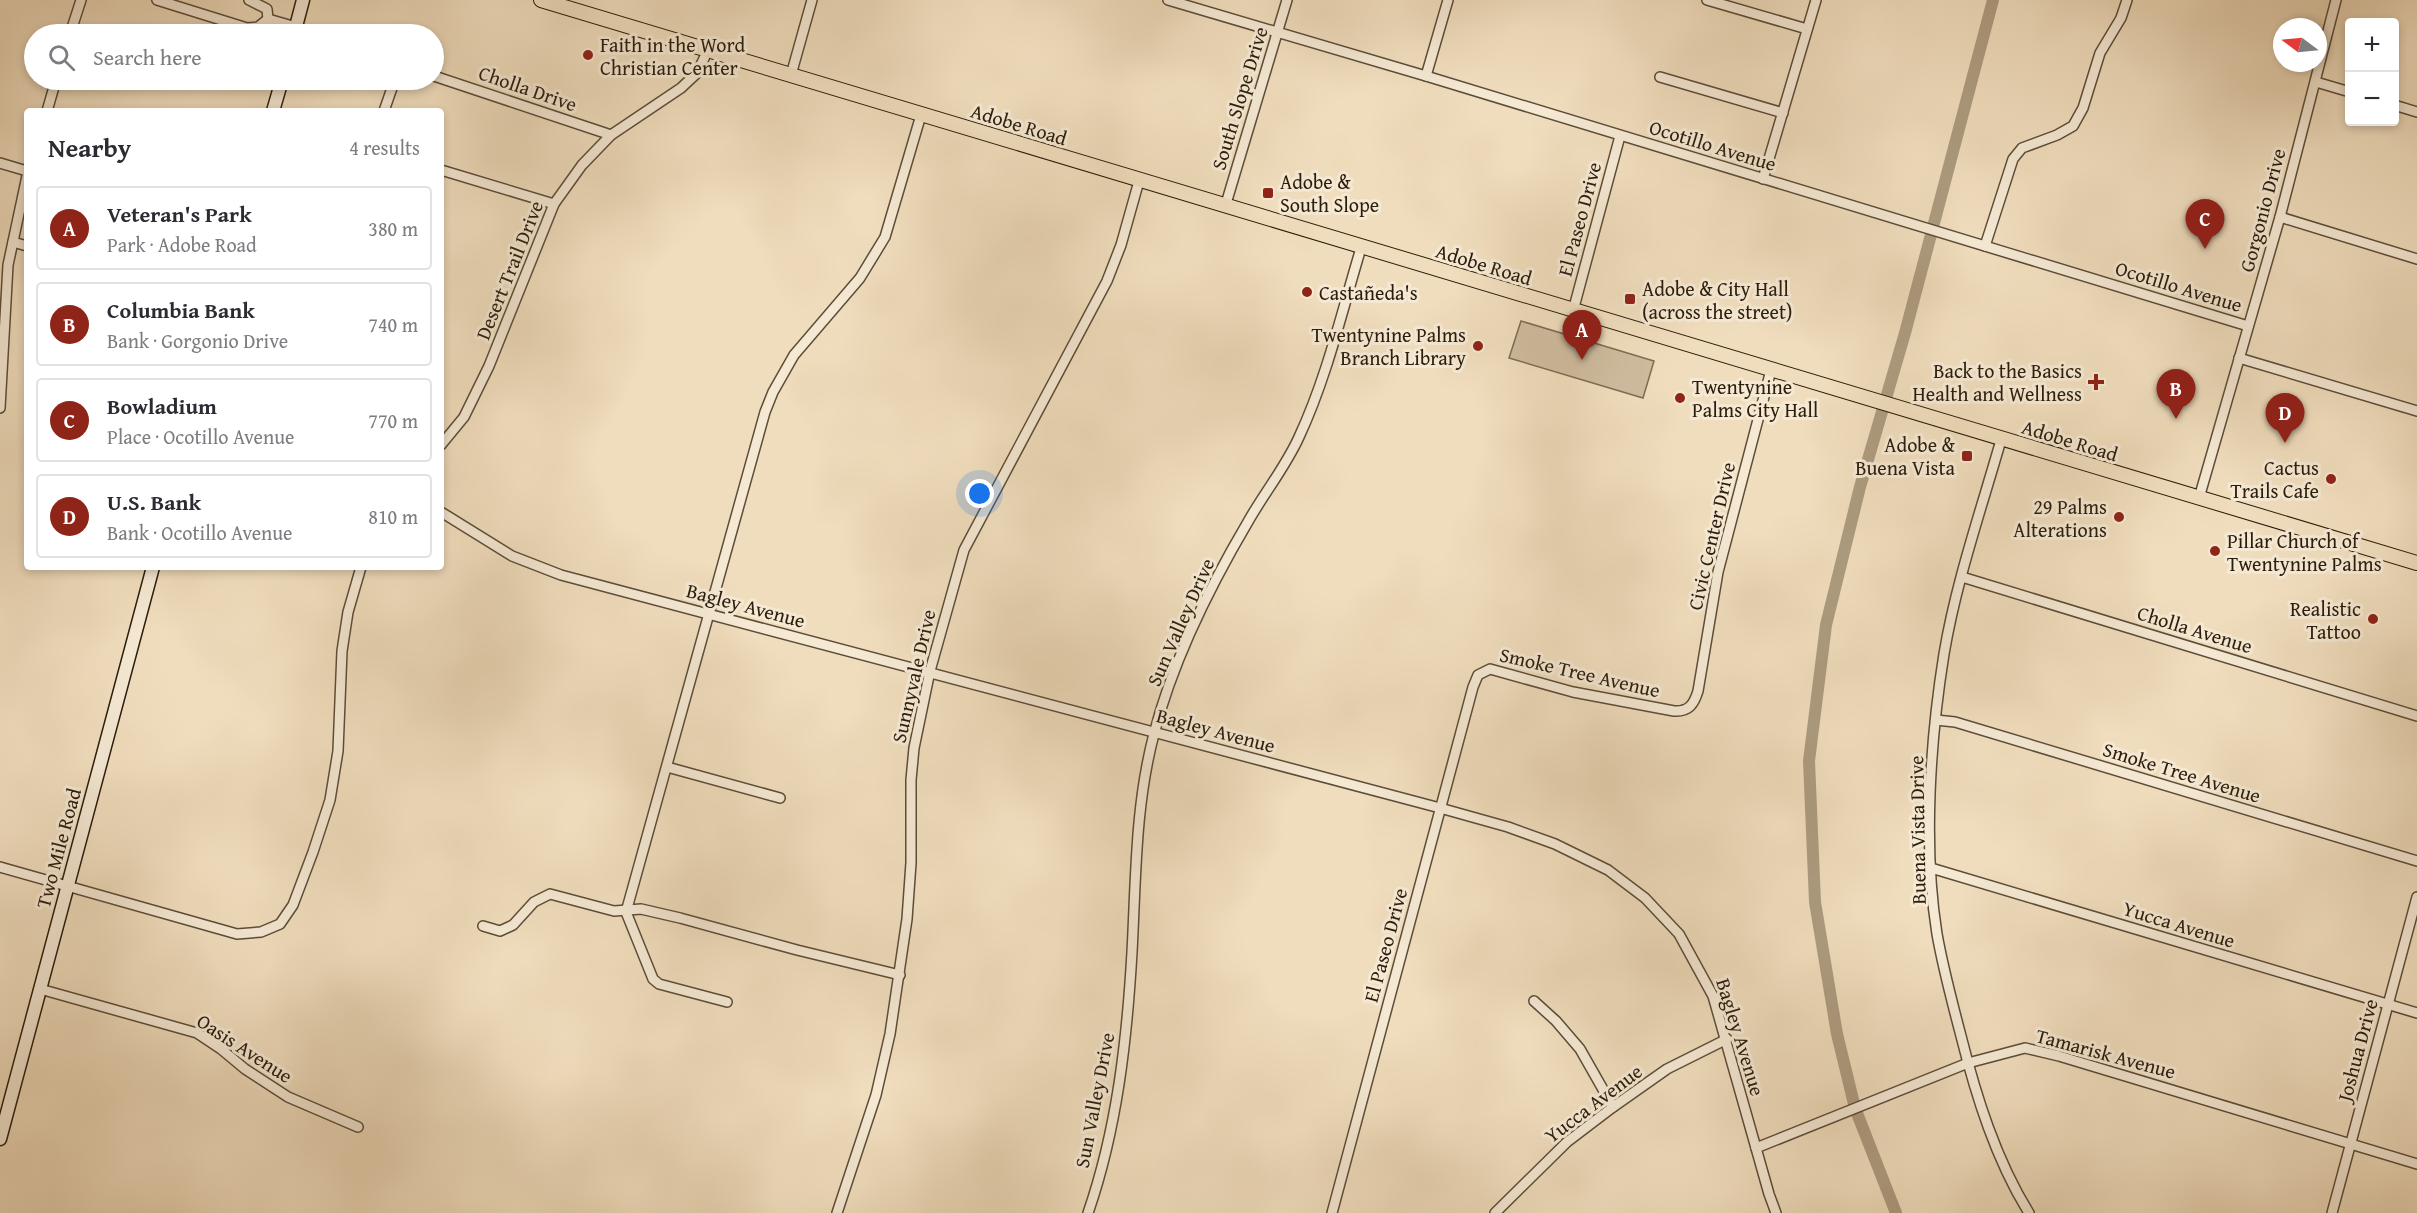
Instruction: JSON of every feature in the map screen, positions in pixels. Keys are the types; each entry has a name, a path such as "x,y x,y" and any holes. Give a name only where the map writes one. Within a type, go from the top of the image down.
{"main road":[{"path":"297,24 303,0"},
{"name":"Adobe Road","path":"540,0 2417,563"},
{"path":"274,108 279,90"},
{"name":"Two Mile Road","path":"0,1139 152,570"}],"street":[{"path":"73,24 81,0"},
{"path":"157,0 234,24"},
{"path":"249,0 267,9 268,19"},
{"path":"791,75 812,0"},
{"name":"Ocotillo Avenue","path":"1168,0 2248,326"},
{"name":"South Slope Drive","path":"1225,207 1287,0"},
{"path":"1426,76 1448,0"},
{"path":"1707,0 1807,29"},
{"path":"1763,179 1816,0"},
{"path":"1985,246 2013,159 2022,148 2057,135 2073,126 2083,108 2100,53 2121,18 2127,0"},
{"name":"Gorgonio Drive","path":"2199,498 2280,217 2336,0"},
{"path":"262,24 268,19"},
{"path":"268,19 279,24"},
{"name":"Desert Trail Drive","path":"444,441 464,417 489,366 554,204 582,165 611,135 681,88 697,73 708,50"},
{"path":"1660,77 1783,113"},
{"name":"Cholla Drive","path":"444,79 611,135"},
{"path":"2316,82 2345,91"},
{"path":"47,108 53,90"},
{"path":"385,108 391,90"},
{"path":"2399,107 2417,112"},
{"path":"727,1002 659,984 653,979 626,912 772,392 794,355 860,278 874,258 885,237 921,115"},
{"name":"El Paseo Drive","path":"1573,311 1620,135"},
{"path":"0,163 24,170"},
{"path":"444,171 554,204"},
{"name":"Sunnyvale Drive","path":"837,1213 876,1095 900,975 911,863 911,780 914,748 930,671 964,550 1103,289 1121,245 1139,181"},
{"path":"0,408 8,266 24,190"},
{"path":"2280,217 2417,259"},
{"path":"13,242 24,245"},
{"name":"Sun Valley Drive","path":"1088,1213 1104,1158 1121,1076 1129,996 1137,825 1154,733 1178,663 1207,594 1298,439 1332,344 1361,248"},
{"path":"2239,358 2417,411"},
{"name":"Civic Center Drive","path":"1688,709 1694,703 1698,691 1718,572 1771,370"},
{"name":"Buena Vista Drive","path":"2001,440 1962,577 1944,653 1931,787 1931,868 1937,934 1968,1063 1998,1151 2029,1213"},
{"name":"Bagley Avenue","path":"444,514 512,556 561,575 1440,807 1555,844 1608,870 1645,898 1679,934 1713,996 1768,1194 1776,1213"},
{"path":"0,867 237,934 261,932 280,924 293,905 330,800 338,751 342,651 348,612 361,570"},
{"name":"Cholla Avenue","path":"1962,577 2417,716"},
{"name":"Smoke Tree Avenue","path":"1473,687 1478,675 1490,669 1573,692 1635,705 1674,711 1688,709"},
{"name":"El Paseo Drive","path":"1332,1213 1473,687"},
{"name":"Smoke Tree Avenue","path":"1936,720 1955,722 2417,861"},
{"path":"667,766 780,798"},
{"name":"Yucca Avenue","path":"1931,868 2417,1013"},
{"path":"483,926 500,931 513,925 534,902 550,894 614,911 626,912 641,909 680,918 900,975"},
{"name":"Joshua Drive","path":"2332,1213 2417,897"},
{"name":"Oasis Avenue","path":"40,988 197,1033 245,1069 288,1097 358,1127"},
{"path":"1534,1000 1580,1049 1613,1107"},
{"name":"Yucca Avenue","path":"1495,1213 1567,1142 1613,1107 1667,1069 1727,1040"},
{"name":"Tamarisk Avenue","path":"1756,1148 1968,1063 2025,1048 2417,1164"}],"shaded area":[{"path":"1521,321 1654,361 1643,398 1509,358"}],"waterway":[{"path":"1896,1213 1855,1108 1837,1034 1815,902 1809,761 1826,625 1860,487 1905,333 1993,0"}],"place":[{"name":"Faith in the Word Christian Center","path":"588,55"},
{"name":"Adobe & South Slope","path":"1268,193"},
{"name":"Bowladium","path":"2205,249"},
{"name":"Castañeda's","path":"1307,292"},
{"name":"Adobe & City Hall (across the street)","path":"1630,299"},
{"name":"Twentynine Palms Branch Library","path":"1478,346"},
{"name":"Veteran's Park","path":"1582,360"},
{"name":"Back to the Basics Health and Wellness","path":"2096,382"},
{"name":"Twentynine Palms City Hall","path":"1680,398"},
{"name":"Columbia Bank","path":"2176,419"},
{"name":"U.S. Bank","path":"2285,443"},
{"name":"Adobe & Buena Vista","path":"1967,456"},
{"name":"Cactus Trails Cafe","path":"2331,479"},
{"name":"29 Palms Alterations","path":"2119,517"},
{"name":"Pillar Church of Twentynine Palms","path":"2215,551"},
{"name":"Realistic Tattoo","path":"2373,619"}]}
